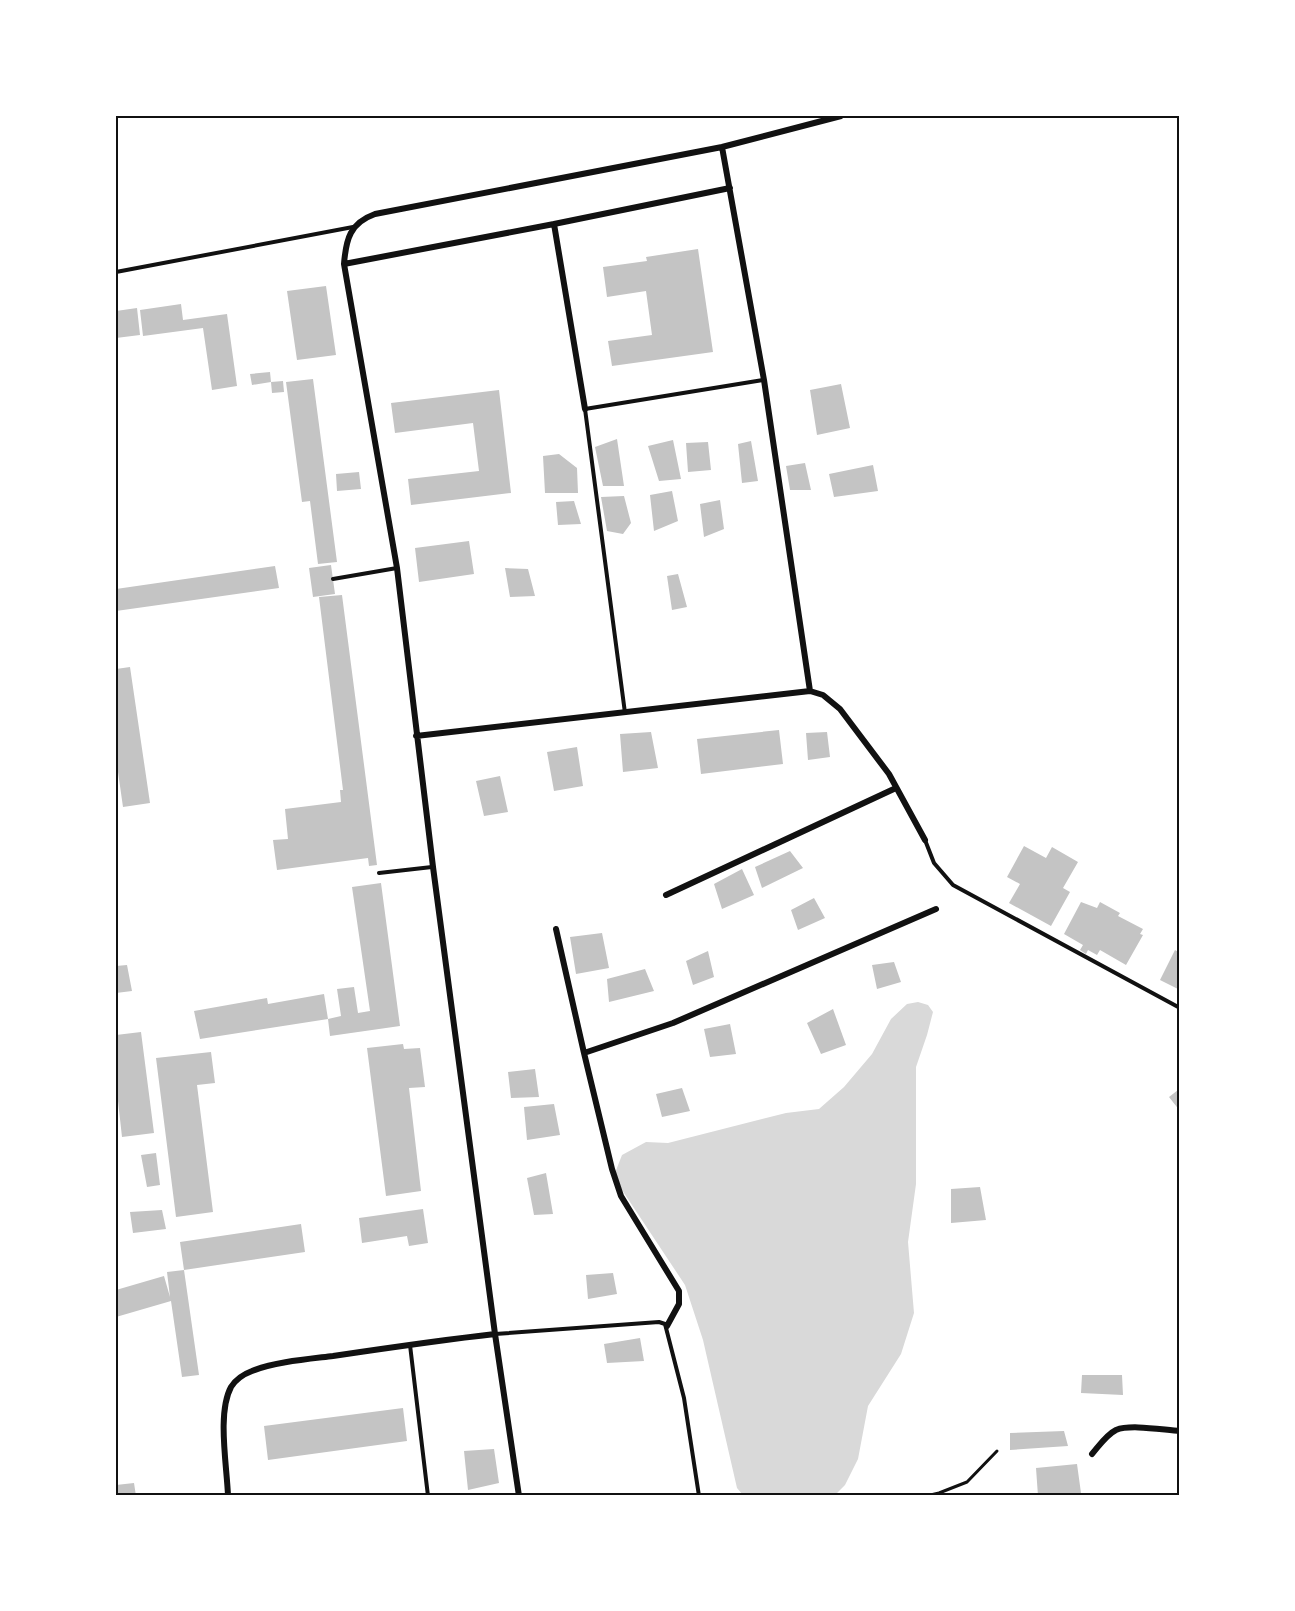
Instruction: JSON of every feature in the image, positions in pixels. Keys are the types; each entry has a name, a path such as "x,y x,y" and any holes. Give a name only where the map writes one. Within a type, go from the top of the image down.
{"street":[{"path":"519,1496 495,1334 433,867 397,568 344,264 345,249 353,227 363,218 383,212 722,147 841,116"},
{"path":"722,147 764,380 810,691"},
{"path":"344,264 730,188"},
{"path":"554,224 585,409"},
{"path":"416,736 810,691 823,695 840,709 889,774 925,840"},
{"path":"666,895 896,788"},
{"path":"584,1053 672,1023 936,909"},
{"path":"556,929 612,1170 621,1196 679,1291 679,1304 667,1326"},
{"path":"228,1496 225,1412 227,1396 232,1385 241,1376 254,1370 303,1360 495,1334"},
{"path":"1092,1454 1106,1438 1117,1430 1127,1428 1179,1431"}],"lane":[{"path":"116,272 353,227"},
{"path":"625,713 585,409 764,380"},
{"path":"333,579 397,568"},
{"path":"925,840 934,863 953,885 1179,1008"},
{"path":"379,873 433,867"},
{"path":"495,1334 615,1324 659,1322 667,1326 684,1398 699,1496"},
{"path":"410,1344 428,1496"}],"path":[{"path":"926,1496 967,1482 997,1451"}],"shaded area":[{"path":"918,1002 928,1005 933,1012 916,1067 916,1184 908,1242 914,1313 901,1354 868,1406 858,1459 845,1485 835,1495 743,1495 737,1488 703,1340 685,1285 622,1190 615,1173 622,1155 646,1142 668,1143 786,1113 819,1109 844,1087 872,1054 891,1019 907,1004"}],"building":[{"path":"698,249 713,352 612,366 608,341 652,335 646,291 607,297 603,267 647,261 646,257"},
{"path":"326,286 336,355 297,360 287,291"},
{"path":"181,304 183,320 227,314 237,386 212,390 203,328 143,336 140,310"},
{"path":"137,308 140,335 116,338 116,311"},
{"path":"270,372 271,382 252,385 250,374"},
{"path":"313,379 337,562 318,564 310,501 302,502 286,382"},
{"path":"283,381 284,392 272,393 271,382"},
{"path":"841,384 850,428 817,435 810,390"},
{"path":"499,390 511,493 411,505 408,479 479,471 473,423 395,433 391,403"},
{"path":"617,439 624,486 603,486 595,447"},
{"path":"673,440 681,479 659,481 648,446"},
{"path":"751,441 758,481 742,483 738,444"},
{"path":"708,442 711,470 688,472 686,443"},
{"path":"559,454 577,468 578,493 545,493 543,456"},
{"path":"805,463 811,490 790,490 786,466"},
{"path":"873,465 878,491 834,497 829,474"},
{"path":"359,472 361,489 337,491 336,474"},
{"path":"672,491 678,521 654,531 650,495"},
{"path":"624,496 631,523 623,534 607,531 601,497"},
{"path":"720,500 724,529 704,537 700,504"},
{"path":"574,501 581,524 558,525 556,502"},
{"path":"469,541 474,574 419,582 415,548"},
{"path":"331,565 335,594 313,597 309,568"},
{"path":"275,566 279,588 116,611 116,589"},
{"path":"505,568 528,569 535,596 510,597"},
{"path":"678,574 687,607 672,610 667,576"},
{"path":"342,595 377,865 369,866 368,858 277,870 273,840 288,839 285,809 341,802 340,790 343,790 319,597"},
{"path":"130,667 150,803 123,807 116,758 116,669"},
{"path":"779,730 783,764 701,774 697,739"},
{"path":"651,732 658,768 623,772 620,734"},
{"path":"827,732 830,757 808,760 806,733"},
{"path":"577,747 583,786 554,791 547,752"},
{"path":"500,776 508,812 484,816 476,781"},
{"path":"1024,846 1046,858 1052,847 1078,862 1063,888 1070,892 1051,926 1009,903 1020,884 1007,877"},
{"path":"790,851 803,868 762,888 755,867"},
{"path":"742,869 754,895 722,909 714,884"},
{"path":"381,883 400,1026 330,1036 328,1019 341,1016 337,989 354,987 358,1013 370,1011 352,887"},
{"path":"814,898 825,918 798,930 791,910"},
{"path":"1081,902 1097,908 1100,902 1120,913 1118,916 1143,929 1140,934 1143,935 1126,965 1100,950 1097,955 1088,950 1086,954 1080,950 1083,945 1064,934"},
{"path":"602,933 609,968 576,974 570,937"},
{"path":"1175,950 1180,953 1180,990 1160,980"},
{"path":"708,951 714,977 693,985 686,961"},
{"path":"894,962 901,982 877,989 872,965"},
{"path":"127,965 132,991 116,993 116,966"},
{"path":"645,969 654,991 609,1002 607,979"},
{"path":"324,994 328,1019 200,1039 194,1011 267,998 268,1004"},
{"path":"833,1009 846,1045 821,1054 807,1023"},
{"path":"730,1024 736,1054 710,1057 704,1029"},
{"path":"141,1032 154,1133 122,1137 116,1083 116,1035"},
{"path":"403,1044 404,1049 420,1048 425,1087 409,1088 421,1191 386,1196 367,1048"},
{"path":"211,1052 215,1083 197,1085 213,1212 176,1217 156,1058"},
{"path":"535,1069 539,1097 511,1098 508,1072"},
{"path":"682,1088 690,1111 662,1117 656,1094"},
{"path":"1178,1090 1180,1091 1180,1111 1169,1097"},
{"path":"554,1104 560,1135 527,1140 524,1107"},
{"path":"156,1153 160,1185 147,1187 141,1155"},
{"path":"546,1173 553,1214 534,1215 527,1178"},
{"path":"980,1187 986,1220 951,1223 951,1189"},
{"path":"423,1209 428,1243 409,1246 407,1236 362,1243 359,1218"},
{"path":"162,1210 166,1229 133,1233 130,1212"},
{"path":"301,1224 305,1252 184,1270 180,1242"},
{"path":"184,1270 199,1375 182,1377 171,1301 116,1317 116,1290 164,1276 170,1297 167,1272"},
{"path":"613,1273 617,1294 588,1299 586,1275"},
{"path":"640,1338 644,1361 607,1363 604,1344"},
{"path":"1082,1375 1122,1375 1123,1395 1081,1393"},
{"path":"403,1408 407,1441 268,1460 264,1426"},
{"path":"1064,1431 1068,1446 1010,1450 1010,1433"},
{"path":"494,1449 499,1483 468,1490 464,1451"},
{"path":"1077,1464 1081,1493 1038,1496 1036,1468"},
{"path":"134,1483 136,1496 116,1496 116,1485"}]}
